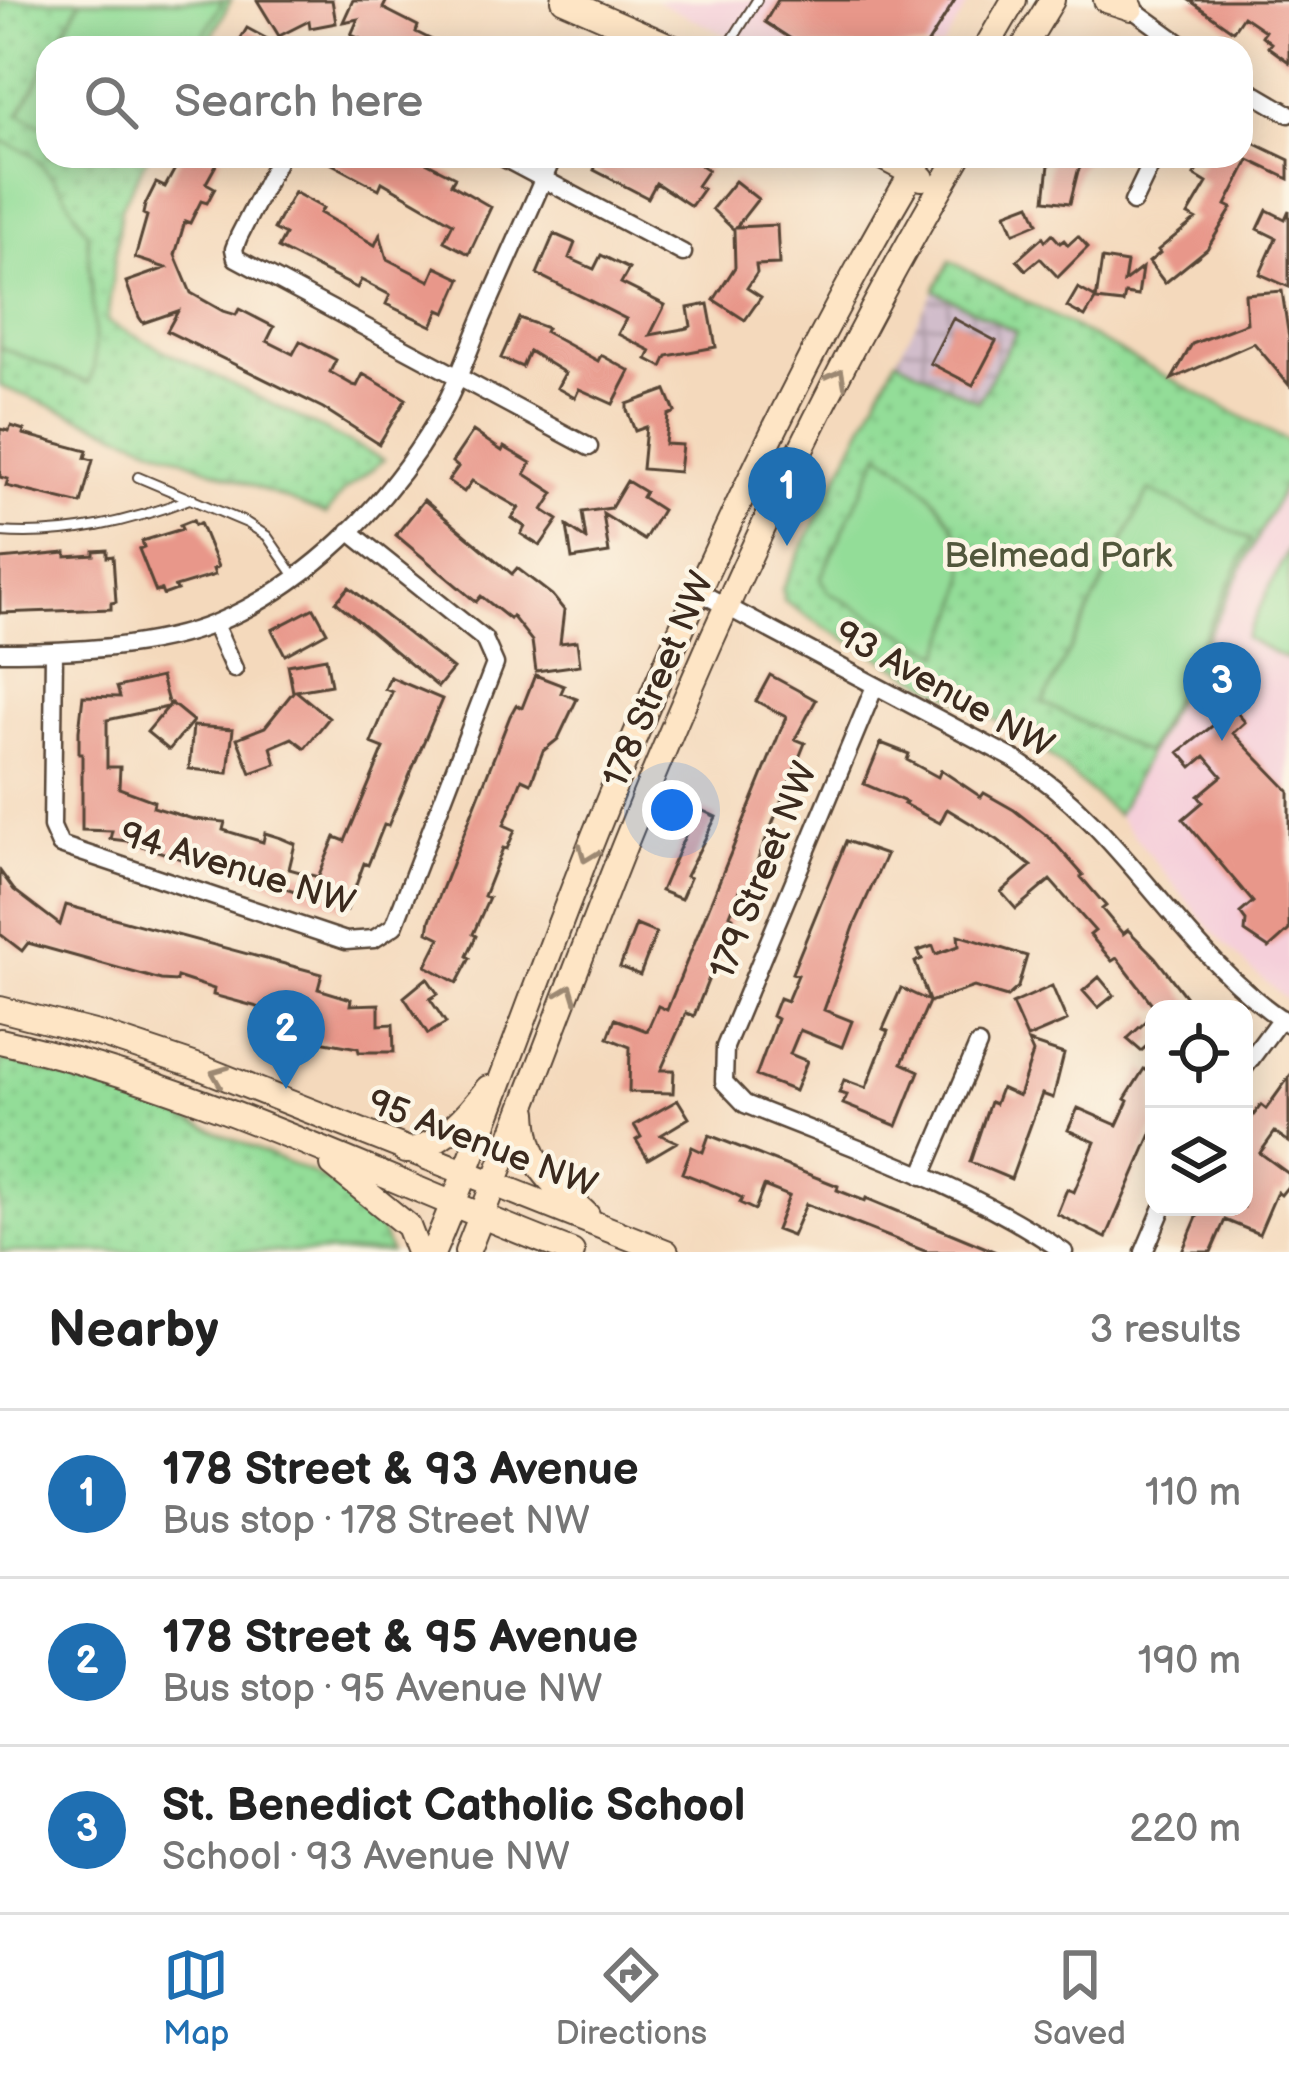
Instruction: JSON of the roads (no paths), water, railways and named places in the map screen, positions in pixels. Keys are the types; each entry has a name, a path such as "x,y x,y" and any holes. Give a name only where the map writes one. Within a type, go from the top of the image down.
{"main road":[{"path":"564,0 646,36"},
{"path":"993,36 1014,0"},
{"path":"1031,36 1054,0"},
{"name":"178 Street NW","path":"433,1252 596,833 699,592 805,373 915,168"},
{"path":"921,168 940,188"},
{"name":"178 Street NW","path":"467,1252 625,845 726,606 832,386 952,168"},
{"name":"95 Avenue NW","path":"0,1009 106,1036 202,1068 666,1252"},
{"name":"95 Avenue NW","path":"0,1041 188,1097 572,1252"},
{"path":"405,1151 425,1146 453,1127 507,1062"},
{"path":"525,1102 526,1138 536,1167 597,1225"},
{"path":"313,1148 408,1226 418,1252"},
{"path":"512,1252 537,1248 561,1252"}],"street":[{"path":"1121,3 1169,36"},
{"path":"1253,93 1289,114"},
{"path":"274,168 234,249 236,258 589,447"},
{"path":"522,168 683,253"},
{"path":"0,652 54,652 139,642 214,624 295,576 349,531 381,499 438,419 548,168"},
{"path":"1133,202 1149,168"},
{"name":"94 Avenue NW","path":"54,652 52,827 60,845 346,941 374,939 394,926 494,664 484,639 349,531"},
{"name":"93 Avenue NW","path":"699,592 1014,759 1070,797 1227,974 1285,1021"},
{"path":"214,624 234,669"},
{"name":"179 Street NW","path":"875,686 725,1047 724,1082 745,1104 922,1176"},
{"path":"1253,1058 1285,1021"},
{"path":"978,1045 922,1176 992,1208 1064,1252"},
{"path":"1144,1252 1159,1216"}],"lane":[{"path":"735,36 758,0"},
{"path":"138,476 267,536 295,576"},
{"path":"0,532 40,535 135,520 192,498"}],"place":[{"name":"178 Street & 93 Avenue","path":"787,546"},
{"name":"St. Benedict Catholic School","path":"1222,741"},
{"name":"178 Street & 95 Avenue","path":"286,1089"}],"park label":[{"name":"Belmead Park","path":"1058,554"}]}
